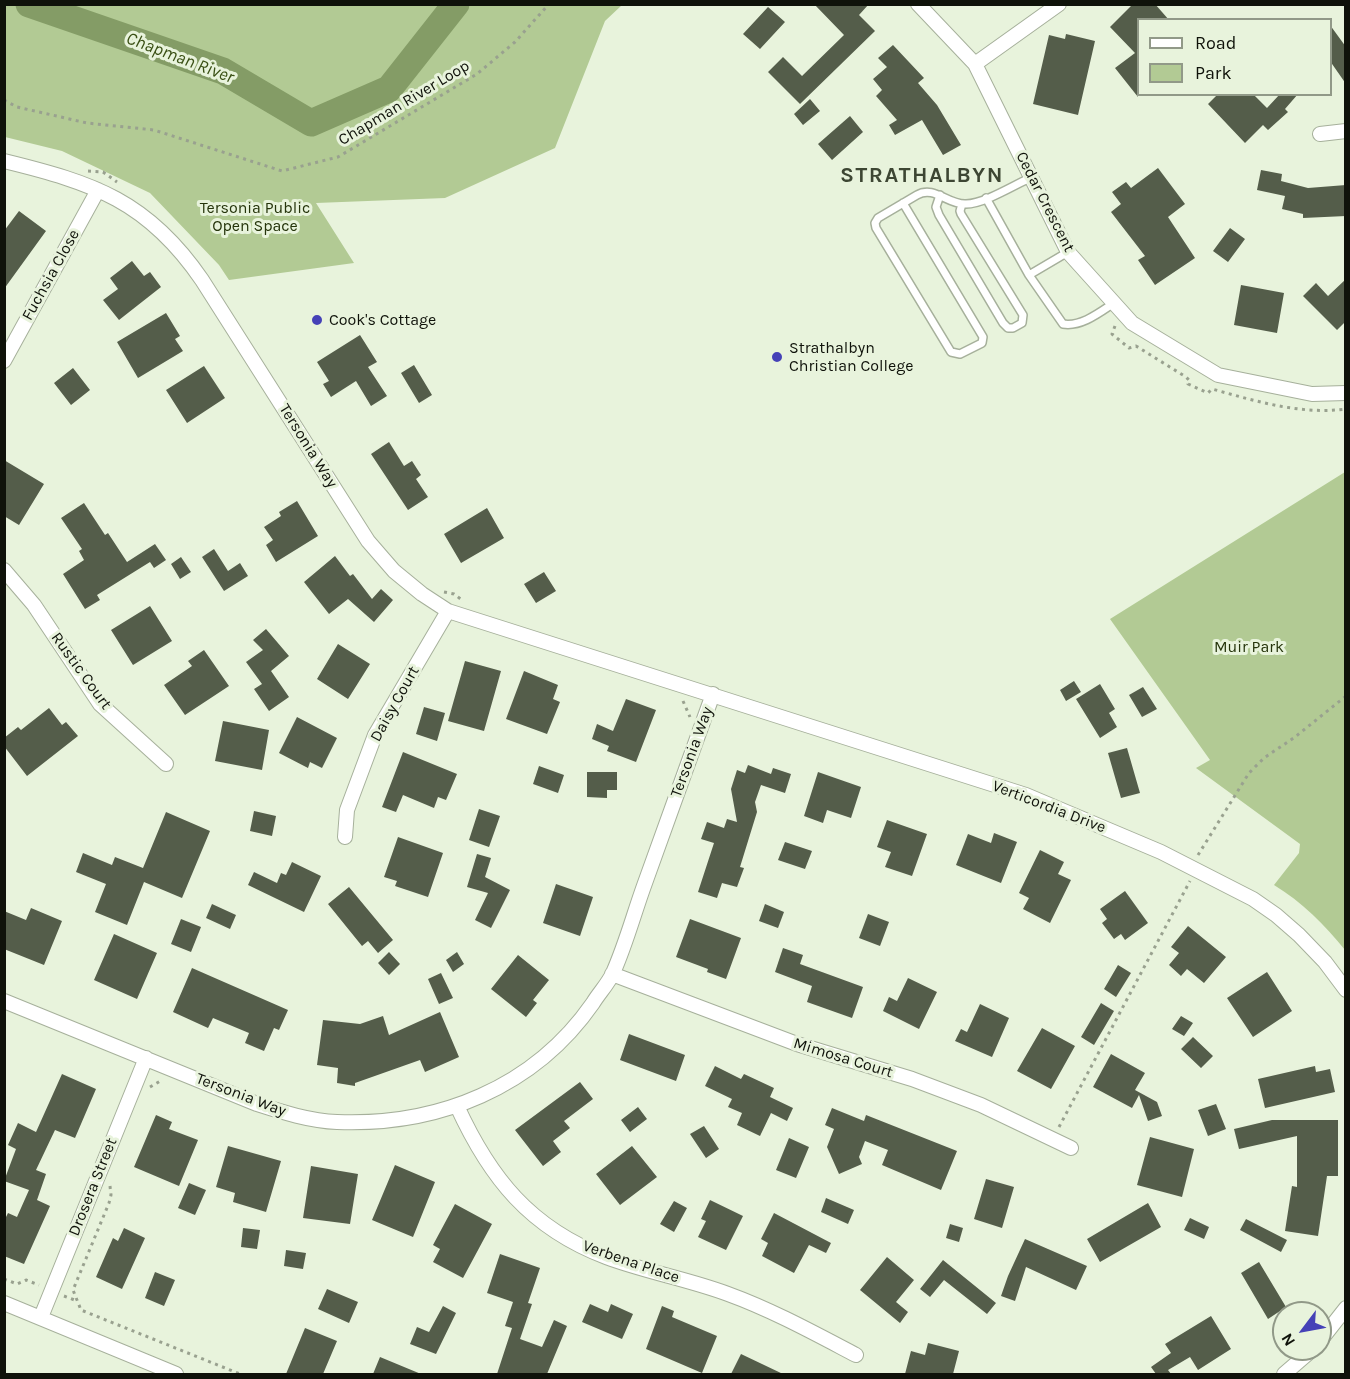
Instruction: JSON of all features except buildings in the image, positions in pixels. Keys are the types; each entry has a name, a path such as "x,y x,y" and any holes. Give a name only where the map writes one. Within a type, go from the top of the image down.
{"street":[{"name":"Cedar Crescent","path":"918,4 975,64 1068,252 1132,323 1218,375 1312,394 1346,393"},
{"path":"975,64 1059,4"},
{"path":"1320,134 1346,131"},
{"name":"Tersonia Way","path":"4,161 59,174 132,207 155,225 188,259 368,541 394,571 422,594 448,611 713,694 612,974 580,1021 554,1050 521,1075 457,1106 426,1116 387,1122 334,1122 292,1115 257,1104 4,1001"},
{"name":"Fuchsia Close","path":"4,361 98,190"},
{"name":"Rustic Court","path":"4,570 34,605 100,704 166,764"},
{"name":"Daisy Court","path":"345,837 347,810 375,735 448,611"},
{"name":"Verticordia Drive","path":"713,694 1026,795 1161,852 1253,899 1276,915 1325,962 1346,990"},
{"name":"Mimosa Court","path":"612,974 797,1044 912,1079 981,1105 1071,1148"},
{"name":"Drosera Street","path":"41,1317 146,1058"},
{"name":"Verbena Place","path":"457,1106 471,1138 500,1182 531,1215 570,1241 607,1257 728,1294 798,1325 856,1355"},
{"path":"4,1303 176,1374"},
{"path":"1332,1326 1346,1308"},
{"path":"1284,1374 1299,1361"}],"lane":[{"path":"903,203 983,337 982,343 960,354 951,352 875,223 878,218 922,191 932,192 962,204 975,204 1032,177"},
{"path":"940,195 936,207 939,215 1004,323 1008,328 1013,328 1022,323 1023,315 961,214 962,204"},
{"path":"986,198 1029,275 1063,324 1072,325 1095,315 1114,303"},
{"path":"1029,275 1068,252"}],"path":[{"name":"Chapman River Loop","path":"4,100 16,107 87,123 154,130 282,171 338,157 477,74 515,42 549,4"},
{"path":"84,170 103,172 120,186"},
{"path":"1112,334 1129,348 1136,346 1186,377 1189,380 1188,384 1208,393 1212,389 1287,408 1326,412 1346,409"},
{"path":"440,591 454,594 467,605"},
{"path":"677,696 686,705 690,714 690,724"},
{"path":"1198,857 1249,773 1264,758 1295,737 1346,696"},
{"path":"1058,1128 1191,878"},
{"path":"147,1089 160,1080 169,1080"},
{"path":"108,1182 111,1195 109,1203 73,1290 81,1310 240,1374"},
{"path":"4,1279 17,1284 26,1280 39,1285"},
{"path":"65,1296 78,1302"}],"green space":[{"name":"Tersonia Public Open Space","path":"4,5 622,5 605,21 555,148 445,198 316,203 354,263 229,280 219,265 150,193 62,151 5,137"},
{"name":"Muir Park","path":"1345,472 1345,950 1312,915 1274,885 1299,853 1300,844 1196,768 1210,760 1110,619"}],"waterway":[{"name":"Chapman River","path":"29,4 223,71 311,123 389,89 456,4"}],"place":[{"name":"Cook's Cottage","path":"317,320"},
{"name":"Strathalbyn Christian College","path":"777,357"}],"district":[{"name":"STRATHALBYN","path":"922,176"}]}
